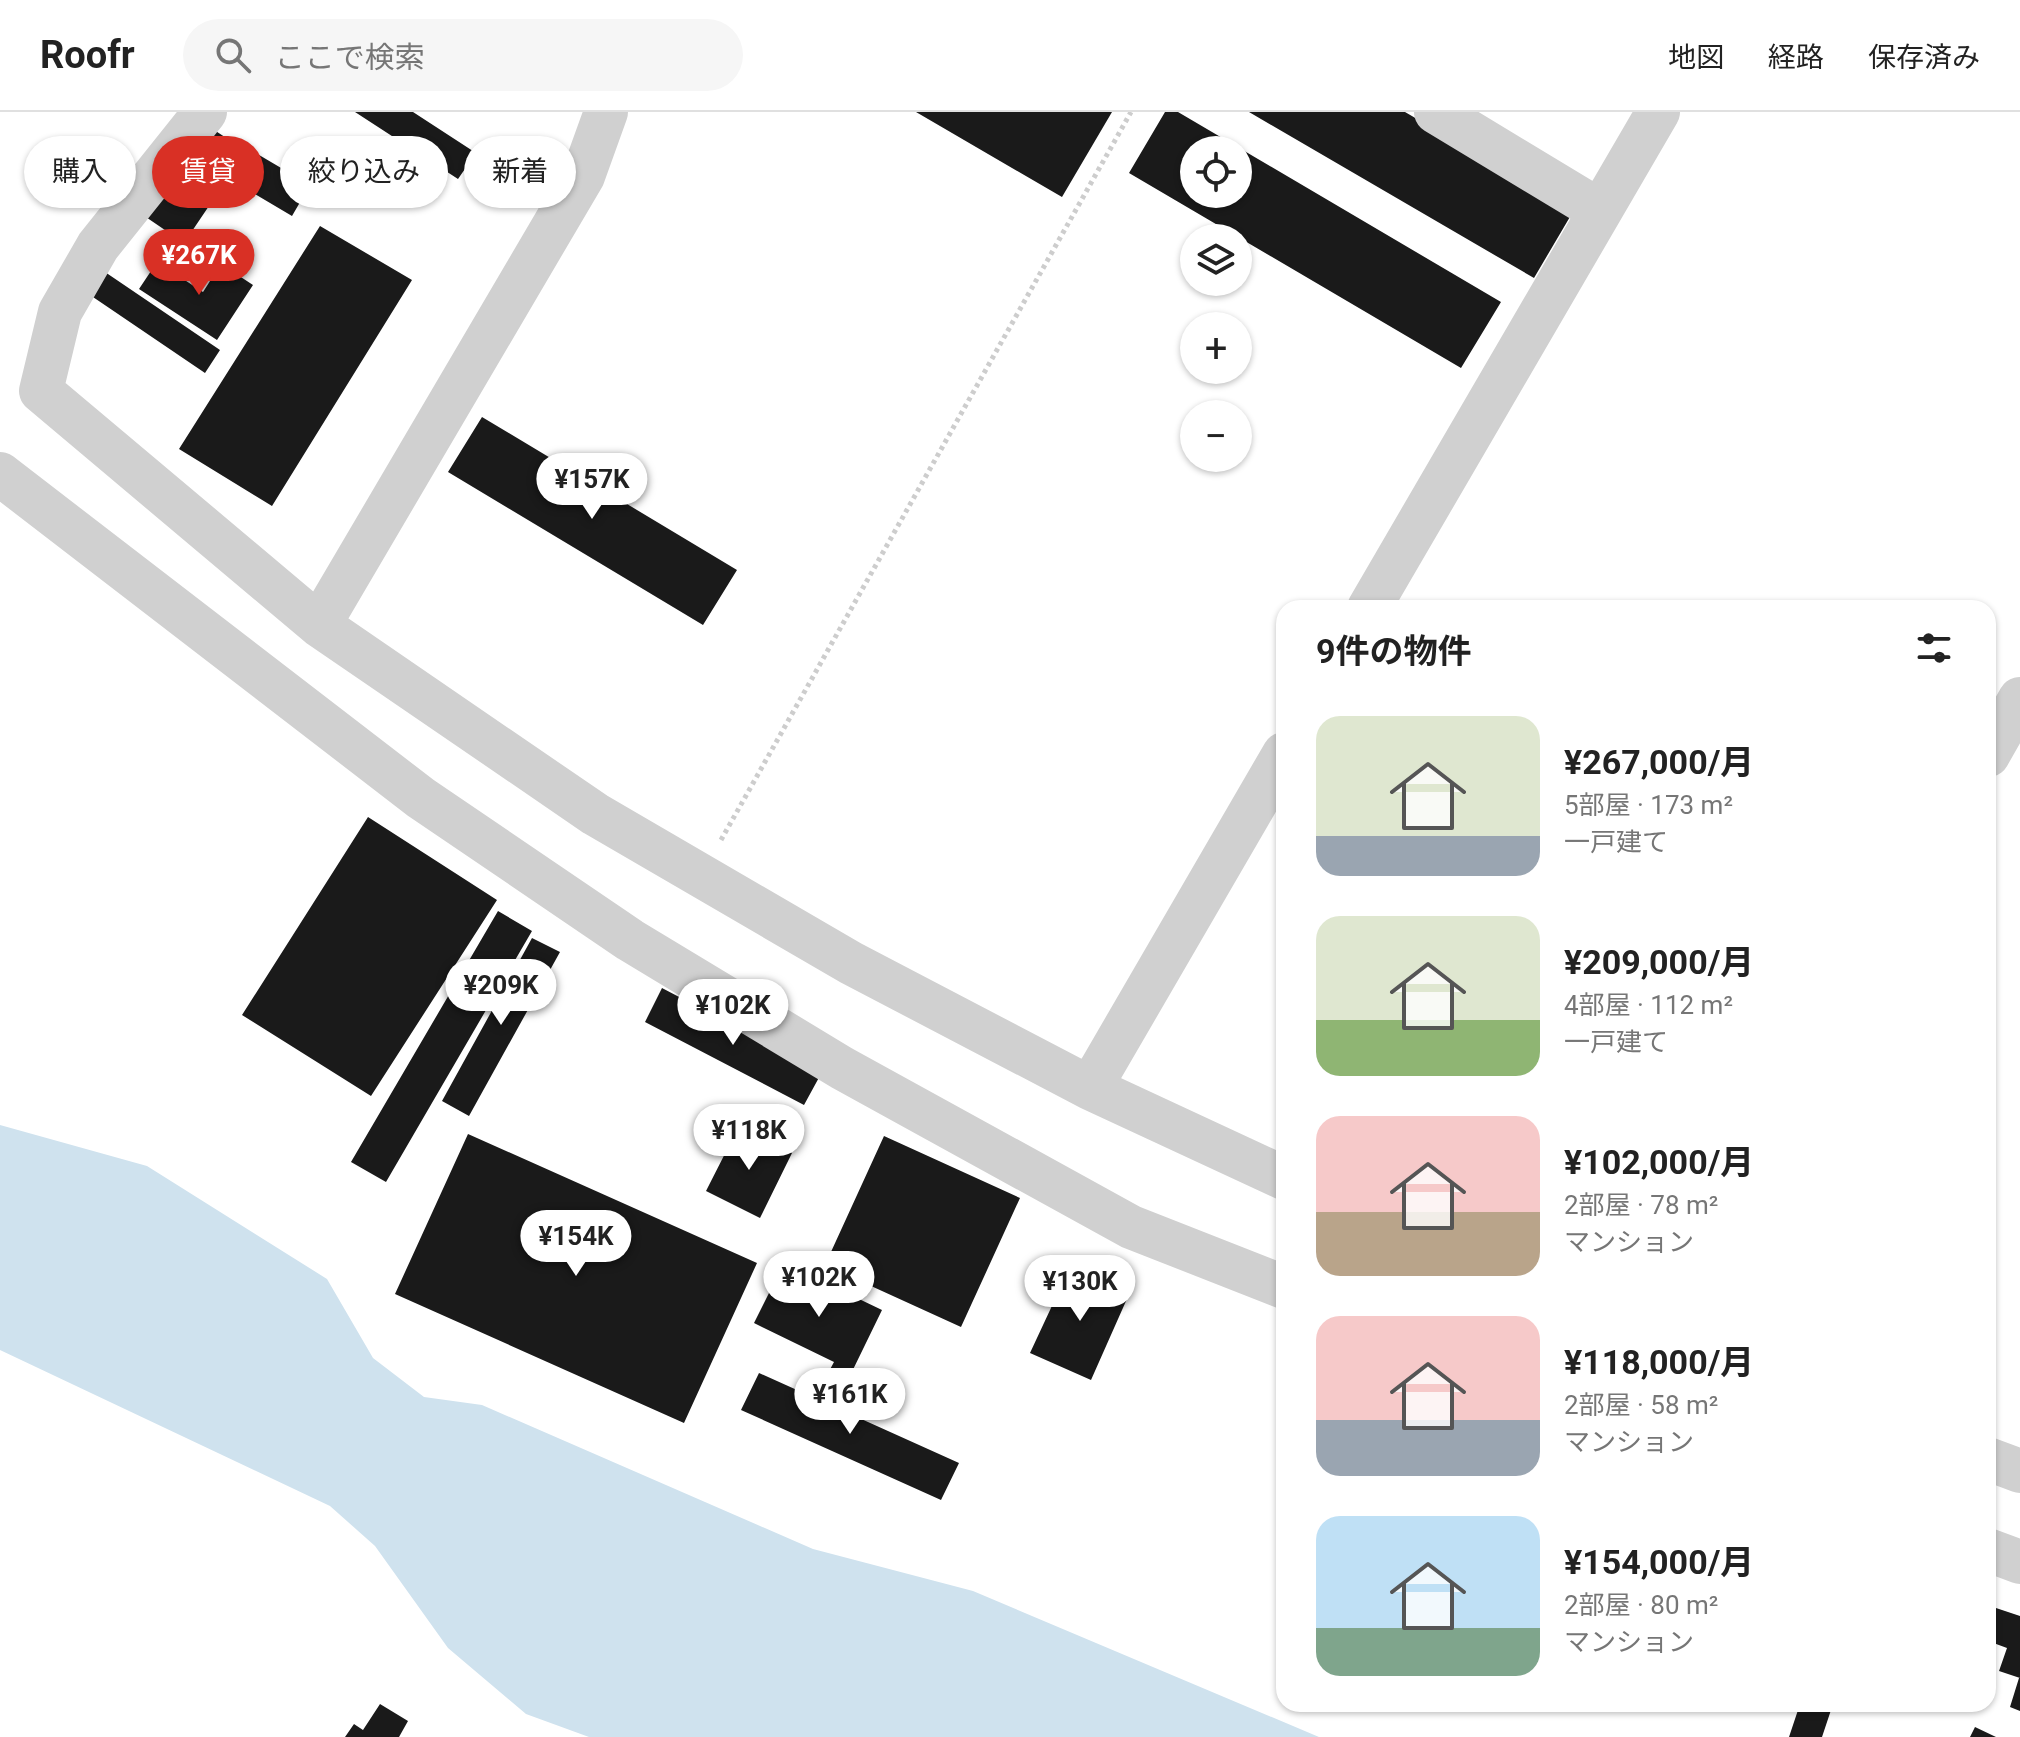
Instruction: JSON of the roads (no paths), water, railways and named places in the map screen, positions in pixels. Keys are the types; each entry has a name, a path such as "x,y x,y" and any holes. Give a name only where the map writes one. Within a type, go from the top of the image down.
{"street":[{"path":"205,112 98,246 60,312 41,391 319,625 595,814 851,963 1090,1088 1276,1174"},
{"path":"319,625 583,176 606,112"},
{"path":"1436,112 1600,211"},
{"path":"1374,600 1658,112"},
{"path":"0,474 421,798 630,940 842,1068 1131,1227 1276,1284"},
{"path":"1996,741 2020,699"},
{"path":"1090,1088 1276,768"},
{"path":"1996,1462 2020,1471"},
{"path":"1996,1553 2020,1562"}],"water":[{"path":"0,1125 147,1166 327,1279 373,1358 424,1397 482,1405 813,1549 973,1591 1319,1737 589,1737 526,1714 448,1648 375,1546 330,1506 0,1350"}]}
